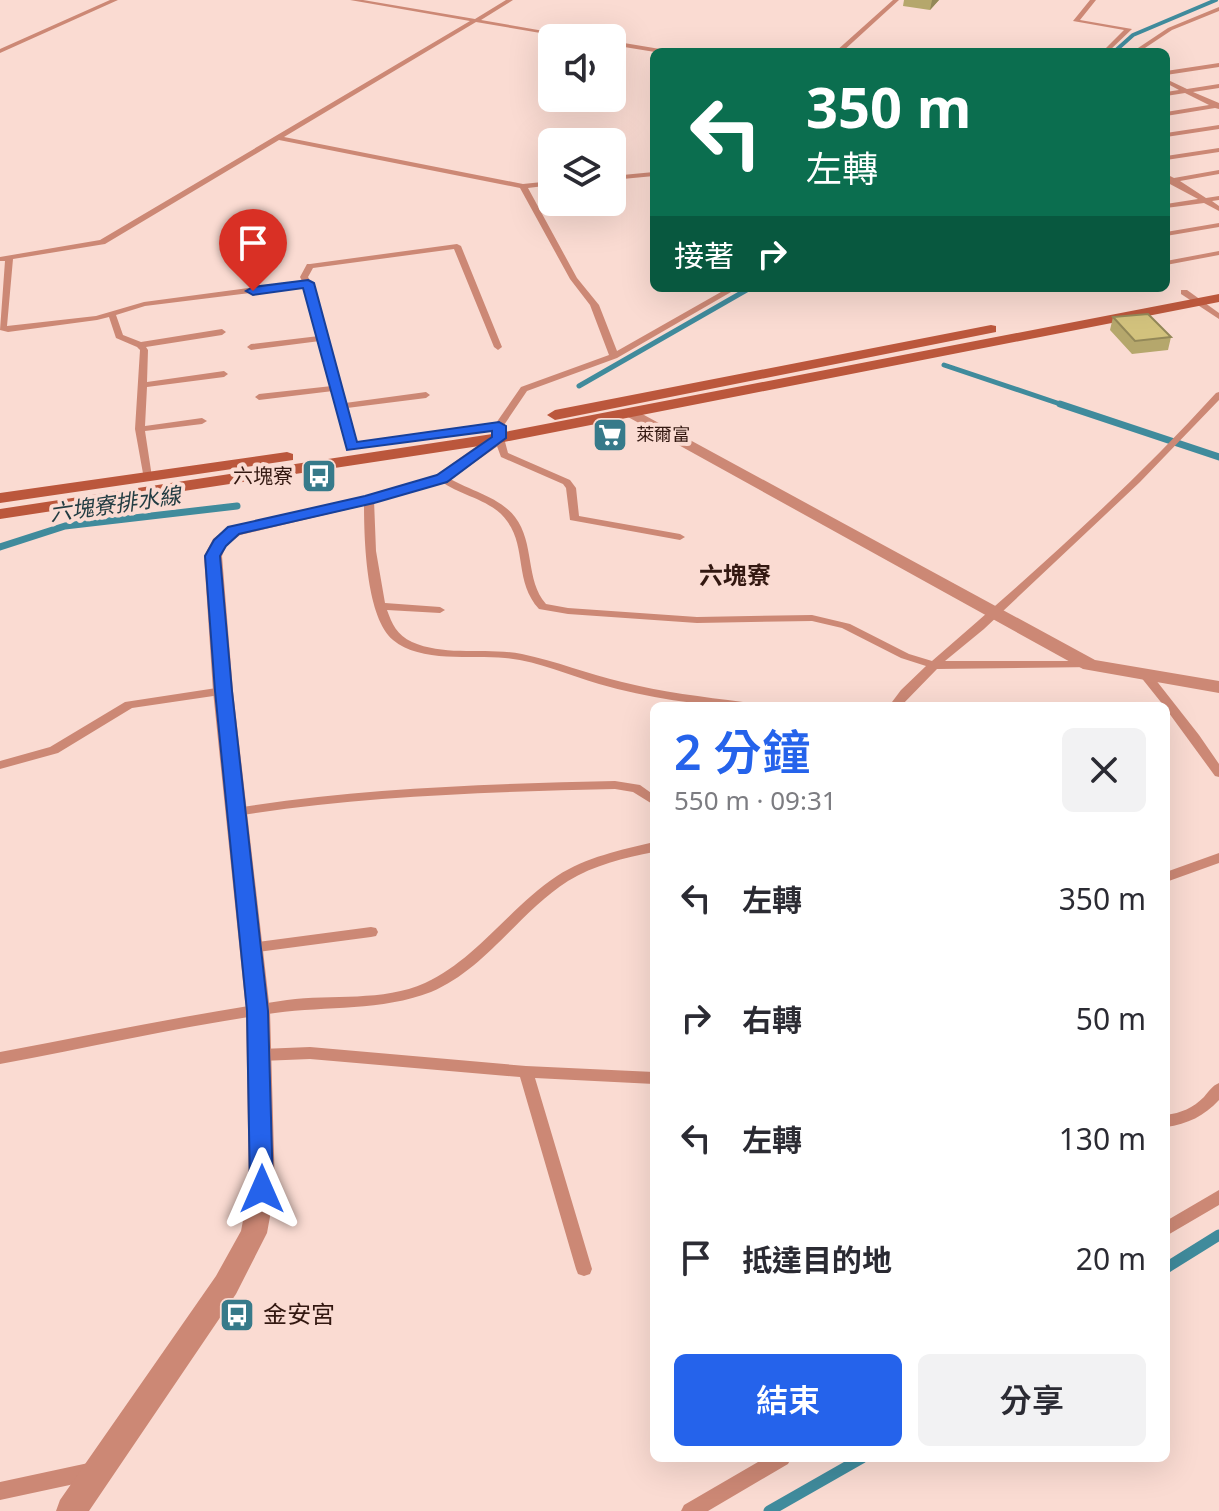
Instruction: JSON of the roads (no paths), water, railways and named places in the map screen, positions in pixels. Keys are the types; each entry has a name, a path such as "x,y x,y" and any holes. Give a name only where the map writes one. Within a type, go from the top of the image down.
{"main road":[{"path":"0,498 352,447 499,432 1219,286"},
{"path":"0,514 499,432 633,414 1219,298"}],"street":[{"path":"633,414 1090,665 1219,687"},
{"path":"71,1511 226,1285 254,1233 262,1189 258,1011 223,691 213,556 219,543 234,531 369,500 442,478 499,432"}],"lane":[{"path":"0,51 115,0"},
{"path":"353,0 538,31"},
{"path":"308,283 144,304 112,315 3,328 4,258 102,242 510,0"},
{"path":"842,48 896,0"},
{"path":"1093,0 1076,21 1129,29 1109,48"},
{"path":"1141,48 1170,29 1219,9"},
{"path":"626,45 650,49"},
{"path":"1170,72 1219,65"},
{"path":"1170,83 1218,106"},
{"path":"1170,93 1219,86"},
{"path":"1170,113 1218,106"},
{"path":"1170,134 1219,127"},
{"path":"279,138 523,186 538,184"},
{"path":"1170,157 1219,150"},
{"path":"1170,179 1219,172"},
{"path":"626,177 650,174"},
{"path":"1170,180 1219,209"},
{"path":"523,186 574,279 587,291 600,311 614,356"},
{"path":"1170,205 1219,198"},
{"path":"1170,233 1219,225"},
{"path":"352,447 325,338 304,277 306,270 320,262 457,246 498,347"},
{"path":"1170,262 1219,253"},
{"path":"680,537 574,518 571,488 567,482 504,455 499,432 524,389 614,356 727,292"},
{"path":"1184,292 1219,317"},
{"path":"112,315 119,336 140,345 144,350 140,429 147,477"},
{"path":"140,345 222,332"},
{"path":"251,347 325,338"},
{"path":"142,385 224,374"},
{"path":"259,397 338,388"},
{"path":"342,406 426,395"},
{"path":"898,702 912,682 993,614 1175,442 1219,395"},
{"path":"140,429 202,421"},
{"path":"442,478 509,516 524,543 529,590 543,607 697,620 812,618 846,626 905,656 935,665 1090,665"},
{"path":"369,500 370,545 380,606 395,636 418,647 453,653 509,655 610,683 667,696 713,702"},
{"path":"380,606 440,610"},
{"path":"1144,673 1164,702"},
{"path":"0,765 54,750 129,705 223,691"},
{"path":"1170,710 1219,773"},
{"path":"236,812 353,794 488,788 615,785 636,788 650,798"},
{"path":"0,1058 302,1004 377,1000 430,986 459,967 553,885 573,872 600,859 650,848"},
{"path":"1170,876 1219,858"},
{"path":"251,948 371,932"},
{"path":"261,1055 310,1053 526,1072 650,1078"},
{"path":"526,1072 584,1269"},
{"path":"1170,1121 1204,1109 1219,1089"},
{"path":"1170,1227 1219,1197"},
{"path":"690,1511 775,1462"},
{"path":"0,1491 100,1470"}],"waterway":[{"path":"1118,48 1133,35 1216,0"},
{"path":"579,386 743,292"},
{"path":"944,365 1066,406"},
{"path":"1060,404 1066,406"},
{"path":"1066,406 1219,457"},
{"name":"六塊寮排水線","path":"0,547 65,526 237,506"},
{"path":"1170,1266 1219,1235"},
{"path":"769,1511 855,1462"}],"place":[{"name":"萊爾富","path":"610,435"},
{"name":"六塊寮","path":"319,476"},
{"name":"金安宮","path":"237,1315"}],"district":[{"name":"六塊寮","path":"735,576"}]}
